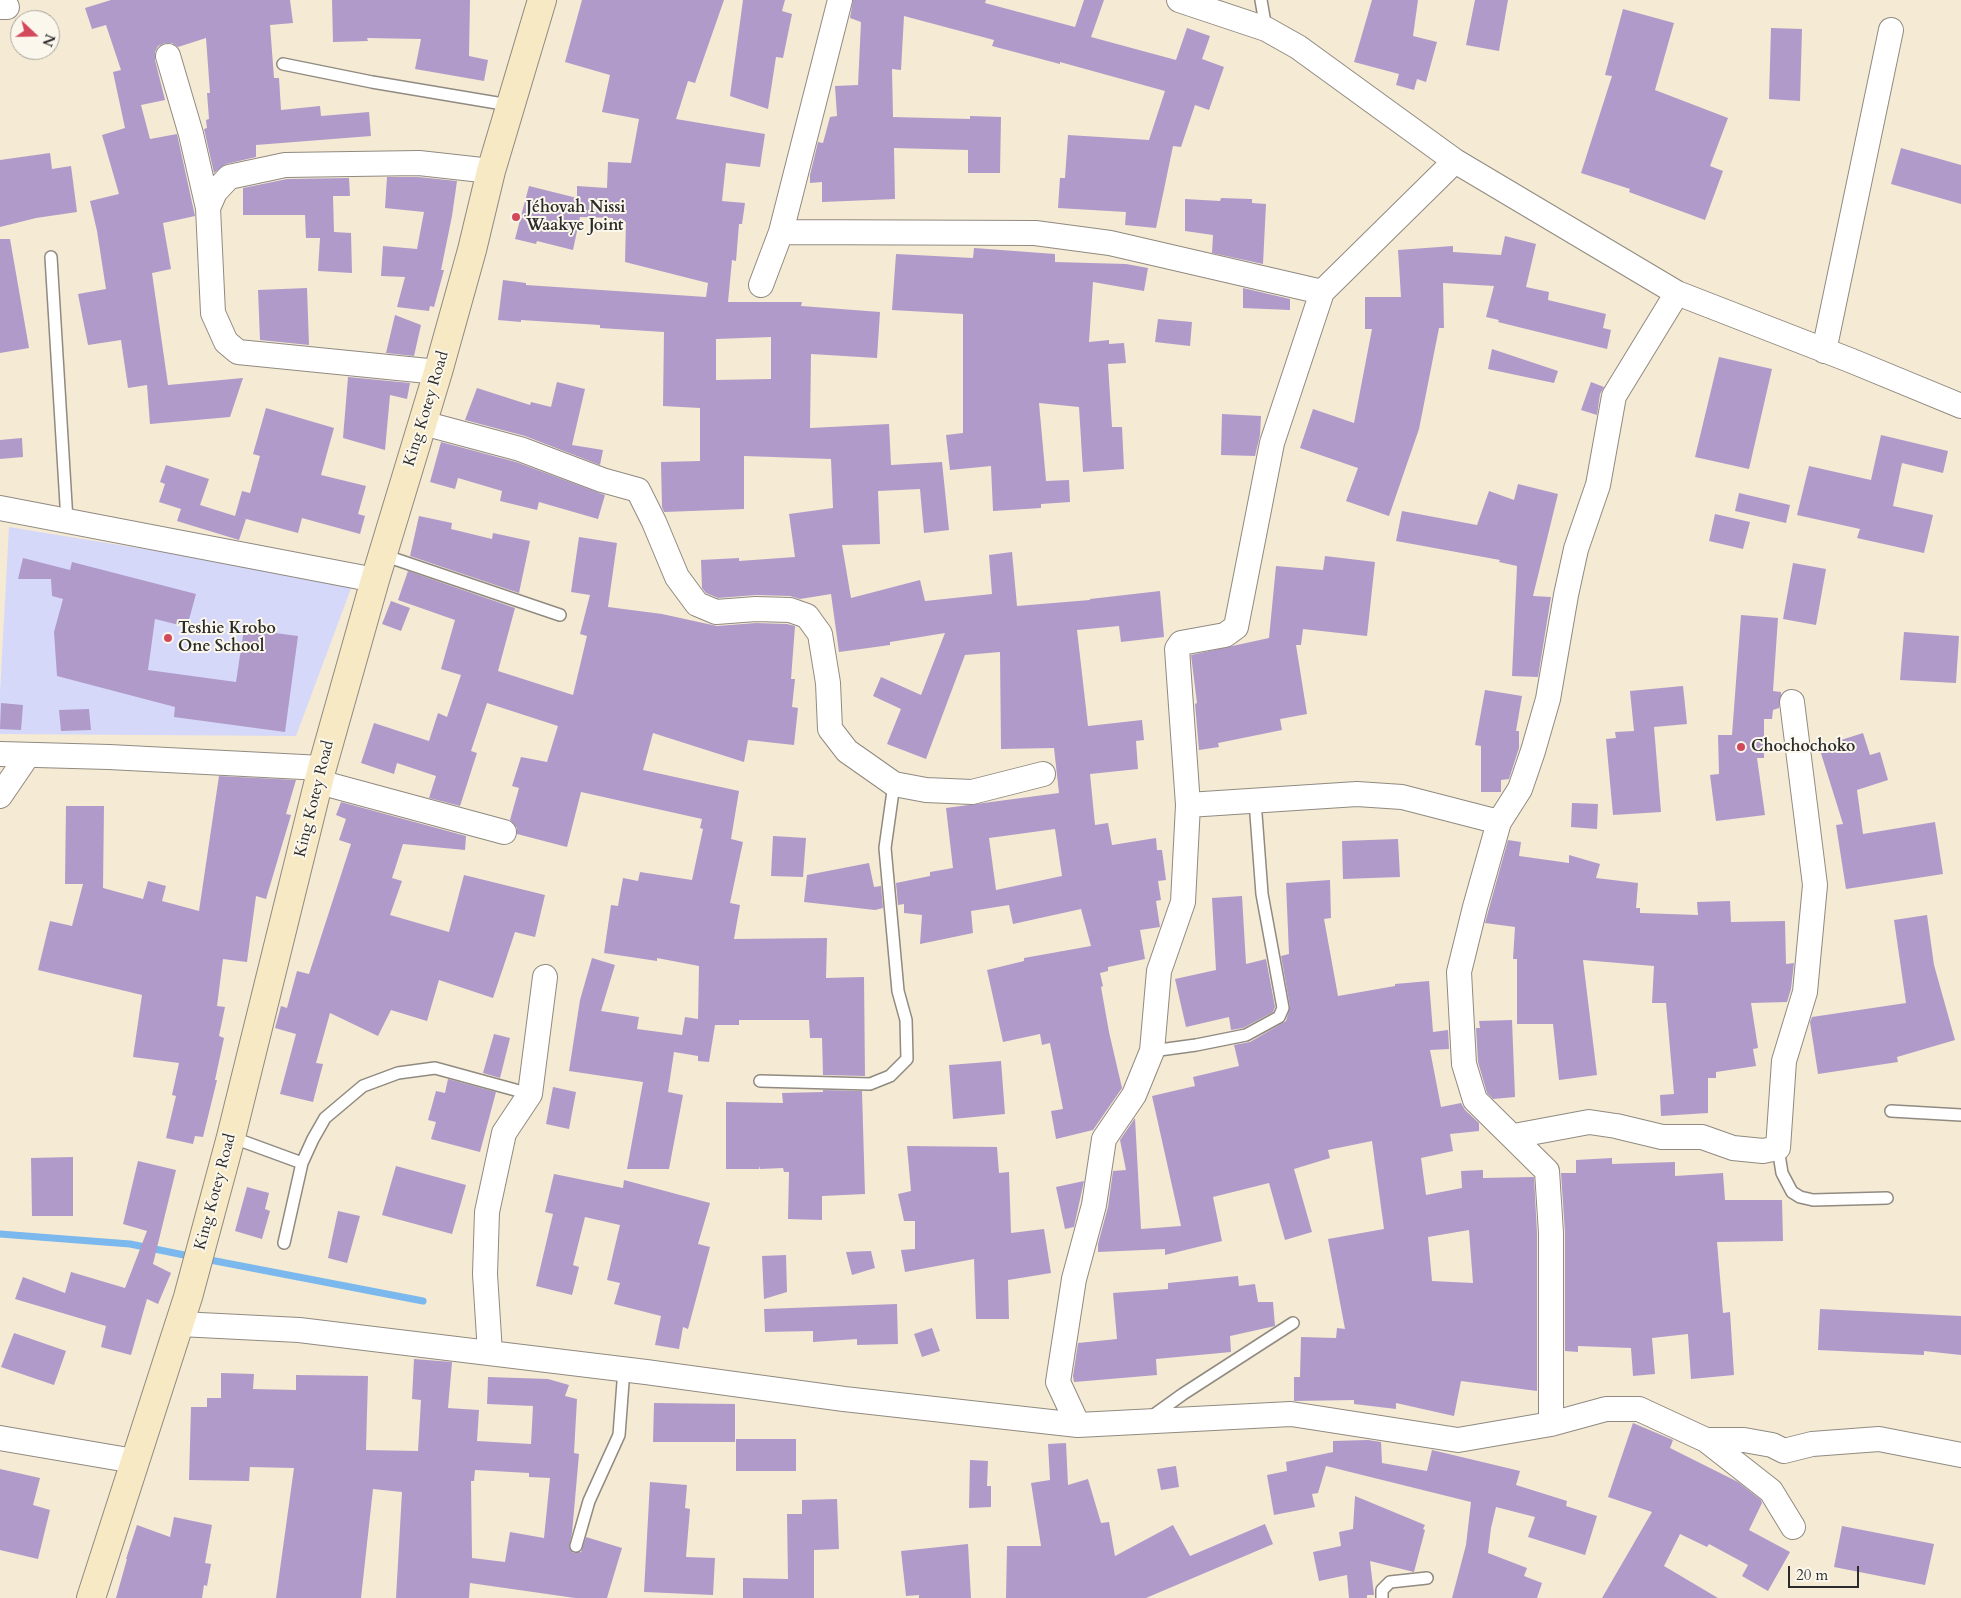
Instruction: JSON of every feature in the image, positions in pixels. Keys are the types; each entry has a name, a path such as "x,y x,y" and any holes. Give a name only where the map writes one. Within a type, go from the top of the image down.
{"street":[{"name":"King Kotey Road","path":"91,1598 180,1324 209,1223 321,775 379,568 438,372 472,250 490,171 542,0"},
{"path":"760,285 782,232 840,0"},
{"path":"1179,0 1266,29 1298,47 1455,161 1677,293 1824,352 1852,361 1961,406"},
{"path":"1824,352 1891,30"},
{"path":"168,56 192,134 208,208 213,314 226,342 238,352 438,372"},
{"path":"1078,1425 1058,1382 1074,1279 1094,1205 1104,1139 1134,1095 1152,1051 1159,972 1183,902 1188,805 1177,650 1182,643 1225,635 1236,627 1272,443 1322,292 1455,161"},
{"path":"208,208 215,192 229,177 285,165 419,163 490,171"},
{"path":"782,232 1035,233 1110,243 1322,292"},
{"path":"1551,1424 1551,1234 1547,1171 1514,1136 1475,1100 1464,1064 1459,972 1499,822 1520,789 1548,699 1576,549 1598,485 1614,396 1677,293"},
{"path":"423,423 520,449 602,480 638,490 654,522 677,578 697,604 716,612 756,609 790,610 807,616 820,634 828,683 830,729 847,751 894,784 926,790 972,792 1043,774"},
{"path":"0,508 67,521 379,568"},
{"path":"1514,1136 1590,1122 1662,1137 1702,1138 1733,1148 1763,1151 1778,1148 1784,1061 1805,992 1814,885 1792,702"},
{"path":"0,754 321,775 504,832"},
{"path":"0,796 28,755"},
{"path":"1188,805 1357,794 1402,797 1499,822"},
{"path":"490,1353 485,1274 487,1212 504,1133 530,1094 545,977"},
{"path":"180,1324 299,1330 624,1369 844,1398 1078,1425 1145,1420 1291,1414 1458,1440 1551,1424 1606,1409 1639,1409 1706,1440 1771,1491 1792,1527"},
{"path":"0,1438 134,1461"},
{"path":"1706,1440 1744,1440 1772,1445 1784,1451 1812,1444 1879,1440 1961,1455"}],"lane":[{"path":"1261,0 1266,29"},
{"path":"283,64 372,82 509,105"},
{"path":"50,257 67,521"},
{"path":"379,568 560,615"},
{"path":"760,1081 870,1084 890,1076 906,1059 906,1020 898,991 885,848 894,784"},
{"path":"1152,1051 1246,1035 1279,1017 1283,1008 1262,894 1255,801"},
{"path":"284,1243 302,1163 325,1118 364,1086 398,1073 435,1068 530,1094"},
{"path":"1891,1111 1961,1115"},
{"path":"231,1137 302,1163"},
{"path":"1778,1148 1782,1173 1792,1192 1800,1197 1813,1200 1887,1198"},
{"path":"1145,1420 1293,1323"},
{"path":"576,1546 589,1501 620,1435 624,1369"},
{"path":"1382,1598 1382,1590 1390,1582 1427,1578"}],"shaded area":[{"name":"Teshie Krobo One School","path":"9,527 353,583 296,736 0,734 0,693"}],"building":[{"path":"111,0 290,0 293,23 270,25 274,78 279,78 281,110 320,106 321,116 369,112 371,136 256,145 256,157 226,164 214,173 204,129 207,128 206,120 209,119 207,93 210,93 206,38 178,47 172,43 165,43 158,46 155,52 155,60 165,100 141,105 150,139 177,134 195,216 163,223 171,269 152,273 168,385 243,378 230,417 150,424 147,385 128,388 121,340 88,345 78,294 106,289 97,231 90,201 119,194 102,135 125,128 113,72 121,70 106,25 92,29 85,8"},
{"path":"332,0 470,0 469,56 488,60 484,81 415,69 421,39 367,38 368,41 333,42"},
{"path":"582,0 724,0 695,83 688,81 676,119 765,134 760,167 726,163 722,201 745,203 742,224 739,224 736,261 732,260 728,302 802,302 801,306 880,312 877,358 811,354 810,428 889,424 891,465 942,462 949,530 924,533 920,489 878,491 880,544 842,545 851,598 920,580 925,601 992,594 989,555 1012,552 1017,606 1090,600 1160,591 1164,637 1121,642 1119,626 1077,630 1088,726 1142,720 1144,740 1136,741 1138,769 1090,774 1095,825 1108,823 1112,845 1156,838 1157,850 1162,850 1166,880 1158,881 1161,900 1156,901 1160,927 1140,930 1145,959 1108,967 1108,971 1100,973 1109,1032 1122,1088 1093,1130 1056,1139 1051,1111 1063,1109 1050,1043 1042,1045 1040,1034 1003,1042 987,970 1024,961 1024,958 1091,946 1081,909 1013,924 1009,905 971,911 973,933 920,944 922,915 904,913 904,904 898,905 896,883 930,876 930,872 953,868 946,808 1059,793 1054,748 1001,749 1000,652 965,655 926,759 887,744 901,709 873,696 881,677 921,695 945,633 890,642 890,645 839,652 831,594 800,599 790,596 756,595 718,598 706,593 702,588 701,560 739,558 739,561 795,557 789,514 833,508 831,459 744,456 744,509 664,512 662,507 661,462 700,461 700,408 663,406 664,332 600,328 600,325 498,320 503,280 526,283 526,285 706,297 708,283 625,262 626,222 613,221 613,218 580,217 573,250 537,241 536,244 515,239 529,186 577,198 577,186 607,188 608,162 631,163 639,119 602,112 610,75 565,62","holes":["771,337 771,379 716,380 716,339","1055,829 1062,876 996,890 989,838"]},
{"path":"743,0 785,0 782,11 792,14 783,58 776,57 768,109 730,96"},
{"path":"853,0 986,0 985,3 1075,27 1084,0 1104,0 1091,37 1176,60 1187,28 1210,36 1202,59 1224,67 1209,110 1195,105 1181,147 1173,146 1156,228 1125,225 1126,212 1058,208 1060,178 1065,178 1068,135 1149,140 1165,91 1060,62 1060,64 992,46 994,40 904,16 901,70 892,69 893,117 970,119 970,116 1001,117 1000,173 968,173 968,150 894,148 895,199 822,202 822,182 810,183 810,175 818,142 823,143 830,117 837,116 835,86 858,85 861,22 850,18"},
{"path":"1372,0 1418,0 1413,36 1437,42 1426,82 1417,79 1414,90 1396,85 1399,74 1354,62"},
{"path":"1475,0 1508,0 1499,51 1466,45"},
{"path":"1623,9 1674,23 1655,90 1728,118 1710,166 1723,171 1705,220 1629,192 1630,189 1581,173 1612,76 1605,75"},
{"path":"1771,28 1802,29 1800,101 1769,99"},
{"path":"1901,148 1961,165 1961,204 1891,184"},
{"path":"50,153 52,169 71,166 77,212 36,218 0,227 0,160"},
{"path":"387,177 418,177 457,181 441,270 444,270 434,307 430,306 429,311 397,307 405,277 381,276 383,246 417,249 424,212 385,208"},
{"path":"349,178 350,196 333,196 334,232 351,233 352,273 318,271 320,238 306,238 305,215 243,215 243,188 287,179"},
{"path":"1221,198 1252,199 1252,203 1266,204 1263,264 1212,253 1213,235 1185,231 1185,199 1220,201"},
{"path":"1505,236 1536,244 1526,287 1549,292 1548,300 1606,314 1603,328 1611,330 1607,349 1498,322 1499,320 1486,317 1494,286 1443,283 1444,328 1439,328 1419,429 1389,516 1346,501 1358,468 1300,448 1313,409 1354,423 1372,329 1365,329 1365,297 1401,297 1398,250 1453,246 1453,252 1501,255"},
{"path":"0,239 10,239 29,348 0,353"},
{"path":"974,248 1055,254 1055,262 1126,264 1148,268 1144,291 1093,282 1089,342 1109,340 1109,344 1124,343 1126,363 1108,364 1112,427 1122,427 1124,469 1083,472 1079,407 1039,403 1046,481 1069,480 1070,502 1041,504 1041,508 993,511 991,466 950,470 946,435 963,433 963,314 892,310 896,254 973,258"},
{"path":"307,288 309,345 260,340 258,290"},
{"path":"1243,288 1290,299 1290,310 1243,308"},
{"path":"395,315 421,325 414,356 386,353"},
{"path":"1158,319 1192,322 1190,346 1155,342"},
{"path":"1492,349 1558,371 1554,383 1488,369"},
{"path":"1719,357 1772,369 1749,469 1695,457"},
{"path":"348,377 410,383 407,399 390,395 385,450 343,438"},
{"path":"557,382 585,389 572,445 603,450 600,465 525,436 465,420 477,388 530,405 531,402 551,407"},
{"path":"1591,382 1604,387 1600,394 1597,415 1581,410"},
{"path":"266,408 334,428 321,475 366,486 358,514 365,516 360,534 302,518 298,533 239,517 246,519 239,540 177,521 181,509 159,502 165,484 160,482 166,465 209,479 200,505 235,516 242,491 250,493 260,456 253,454"},
{"path":"1222,414 1261,416 1260,435 1255,456 1221,455"},
{"path":"1881,435 1948,451 1943,473 1902,463 1893,506 1933,515 1924,553 1857,538 1860,529 1797,515 1809,466 1871,480"},
{"path":"22,438 23,457 0,459 0,440"},
{"path":"441,442 516,462 605,495 598,519 539,502 537,510 500,501 502,491 458,478 455,489 430,482"},
{"path":"1518,484 1558,494 1533,596 1551,597 1538,677 1512,676 1517,566 1499,562 1500,560 1396,541 1402,511 1477,525 1489,491 1514,500"},
{"path":"1739,493 1790,505 1786,523 1735,511"},
{"path":"1715,514 1750,522 1743,549 1709,541"},
{"path":"419,516 452,523 451,529 492,539 493,533 530,541 519,593 410,556"},
{"path":"579,537 617,543 608,607 662,614 717,626 756,623 795,626 791,679 795,679 792,707 798,708 794,745 748,740 744,762 653,733 643,770 739,791 731,839 743,842 730,903 740,905 734,939 827,938 826,978 864,977 865,1076 823,1075 822,1038 810,1038 809,1020 739,1020 739,1025 715,1025 709,1062 698,1061 698,1056 674,1052 668,1092 683,1095 669,1169 627,1169 643,1082 569,1071 580,1000 592,958 615,965 601,1011 639,1017 637,1029 682,1035 685,1017 698,1019 699,966 657,958 657,961 604,953 611,905 618,906 623,878 638,881 640,872 692,880 703,829 700,828 702,819 581,792 567,847 517,834 517,828 510,820 519,788 512,786 521,757 547,762 558,726 487,703 471,751 477,753 460,806 429,798 436,776 397,763 394,774 361,763 374,723 429,741 438,713 447,717 461,675 441,669 455,620 398,600 408,571 515,608 498,671 573,695 587,636 580,634 590,595 571,592"},
{"path":"1325,556 1375,562 1367,636 1303,629 1301,645 1296,645 1307,714 1280,719 1282,730 1218,743 1219,747 1199,750 1195,704 1197,703 1191,655 1269,638 1276,566 1323,570"},
{"path":"23,558 70,570 72,562 196,594 187,627 155,619 148,670 236,682 244,629 298,636 285,732 174,717 175,707 57,676 54,632 63,599 52,596 51,579 18,579"},
{"path":"1793,563 1826,569 1816,625 1783,619"},
{"path":"391,601 410,608 401,631 382,624"},
{"path":"1741,615 1778,618 1773,691 1781,692 1781,695 1779,708 1773,710 1772,719 1764,719 1764,758 1757,758 1765,815 1716,821 1710,775 1719,774 1718,735 1732,735"},
{"path":"1904,632 1959,636 1956,683 1900,680"},
{"path":"1683,686 1687,724 1654,727 1661,812 1613,815 1606,739 1616,738 1615,732 1634,731 1630,691"},
{"path":"1485,690 1522,696 1516,731 1519,731 1519,748 1509,779 1501,780 1501,792 1481,792 1481,746 1475,745"},
{"path":"1,703 23,705 21,730 0,729"},
{"path":"89,709 91,730 61,731 59,710"},
{"path":"1863,733 1870,755 1880,752 1888,780 1857,790 1863,834 1935,822 1943,874 1846,889 1836,825 1843,824 1819,747"},
{"path":"219,776 296,780 286,814 291,815 266,899 256,896 247,962 223,959 217,1006 225,1007 219,1036 224,1038 215,1080 217,1080 203,1137 195,1136 193,1144 166,1138 176,1096 172,1095 179,1063 133,1057 142,995 38,970 50,921 72,926 83,884 65,884 66,806 104,806 103,888 143,899 148,881 166,886 162,901 199,911"},
{"path":"341,802 466,836 465,850 403,844 392,878 402,881 390,915 449,932 464,875 545,895 535,937 515,932 493,998 439,980 427,1021 391,1010 378,1036 330,1013 316,1063 323,1064 313,1102 280,1094 296,1034 275,1028 281,1006 287,1008 297,971 309,974 351,844 339,840 346,819 336,815"},
{"path":"1572,803 1598,804 1597,829 1571,827"},
{"path":"773,836 806,838 803,877 771,876"},
{"path":"1398,839 1400,877 1343,879 1342,841"},
{"path":"1508,840 1521,842 1519,856 1569,863 1569,855 1600,864 1596,878 1638,883 1636,908 1640,908 1640,913 1698,915 1697,902 1730,901 1731,922 1785,921 1786,964 1794,963 1791,989 1787,1002 1751,1003 1758,1048 1753,1049 1756,1066 1716,1072 1716,1078 1708,1078 1708,1113 1661,1116 1660,1095 1674,1094 1666,1003 1652,1003 1654,966 1583,960 1597,1075 1559,1080 1553,1024 1517,1024 1517,959 1513,959 1515,927 1485,923"},
{"path":"869,863 874,887 881,886 883,908 875,910 804,902 807,875"},
{"path":"1330,880 1331,918 1324,919 1338,996 1395,986 1395,984 1429,981 1433,1032 1448,1030 1449,1049 1430,1050 1441,1107 1461,1103 1465,1110 1479,1123 1479,1131 1450,1134 1453,1151 1421,1158 1426,1195 1462,1188 1461,1171 1483,1170 1483,1178 1534,1177 1537,1233 1537,1391 1461,1381 1454,1416 1396,1403 1396,1409 1354,1404 1354,1400 1294,1401 1294,1377 1300,1377 1301,1337 1336,1338 1337,1328 1345,1329 1328,1239 1384,1229 1372,1141 1328,1150 1330,1158 1294,1169 1312,1232 1285,1240 1269,1183 1213,1197 1222,1241 1165,1255 1165,1249 1098,1252 1098,1244 1108,1207 1113,1171 1126,1170 1120,1140 1135,1118 1141,1229 1181,1226 1152,1096 1195,1086 1193,1077 1239,1066 1234,1045 1250,1042 1286,1021 1290,1007 1281,956 1289,954 1286,883","holes":["1469,1230 1473,1283 1432,1281 1428,1237"]},
{"path":"1242,896 1246,964 1266,959 1275,1007 1273,1012 1243,1028 1231,1030 1229,1017 1186,1027 1175,979 1216,970 1212,898"},
{"path":"1927,915 1934,965 1955,1040 1897,1057 1898,1062 1818,1074 1810,1022 1812,1017 1906,1003 1894,920"},
{"path":"1512,1020 1515,1097 1493,1099 1487,1093 1478,1062 1476,1028 1480,1028 1479,1021"},
{"path":"494,1034 510,1038 500,1078 483,1073"},
{"path":"1001,1061 1005,1114 953,1119 949,1065"},
{"path":"448,1079 496,1092 480,1152 431,1139 436,1122 428,1120 436,1091 445,1093"},
{"path":"553,1087 576,1092 569,1129 546,1124"},
{"path":"823,1090 862,1091 865,1194 822,1196 822,1220 788,1219 789,1172 784,1172 783,1168 760,1169 760,1166 759,1169 726,1169 726,1102 783,1103 782,1093 823,1092"},
{"path":"907,1146 997,1147 999,1173 1009,1172 1011,1233 1044,1229 1051,1273 1008,1280 1009,1319 976,1319 974,1259 905,1272 901,1250 915,1249 915,1221 904,1221 898,1194 911,1191"},
{"path":"73,1157 73,1216 32,1216 31,1158"},
{"path":"1612,1158 1612,1164 1675,1162 1675,1176 1723,1173 1725,1200 1782,1200 1783,1241 1717,1242 1723,1313 1730,1312 1734,1375 1691,1379 1688,1334 1652,1338 1655,1374 1633,1376 1631,1348 1578,1346 1578,1352 1565,1351 1565,1233 1561,1173 1576,1173 1576,1160"},
{"path":"138,1161 176,1170 153,1264 171,1273 158,1304 147,1299 131,1355 101,1347 106,1326 15,1299 23,1277 65,1293 71,1272 125,1288 147,1231 123,1224"},
{"path":"396,1166 466,1185 452,1234 382,1215"},
{"path":"554,1174 623,1188 624,1180 710,1203 698,1244 710,1247 688,1329 683,1327 679,1349 655,1345 661,1316 614,1304 620,1283 607,1280 620,1225 585,1217 573,1265 579,1267 572,1295 536,1286 553,1214 545,1212"},
{"path":"1084,1181 1074,1227 1065,1229 1056,1187"},
{"path":"247,1187 269,1193 265,1209 270,1211 262,1239 235,1231"},
{"path":"338,1211 360,1216 347,1263 328,1258"},
{"path":"871,1251 875,1268 852,1275 846,1252"},
{"path":"786,1255 787,1292 764,1299 762,1256"},
{"path":"1238,1276 1239,1286 1255,1284 1258,1302 1273,1302 1275,1326 1230,1336 1231,1352 1156,1359 1157,1375 1074,1382 1073,1376 1078,1343 1117,1339 1113,1293 1168,1289 1168,1283"},
{"path":"897,1304 898,1344 857,1345 857,1339 813,1342 813,1331 765,1332 764,1309"},
{"path":"1820,1309 1961,1316 1961,1355 1924,1351 1924,1355 1818,1350"},
{"path":"932,1328 940,1351 922,1357 914,1334"},
{"path":"14,1333 66,1351 54,1385 1,1367"},
{"path":"414,1359 452,1362 448,1408 479,1410 477,1441 531,1444 533,1406 487,1404 488,1377 548,1379 569,1385 565,1396 577,1399 574,1453 579,1454 569,1547 573,1553 581,1552 586,1537 622,1548 607,1598 575,1598 470,1583 469,1598 396,1598 402,1492 373,1489 361,1598 276,1598 294,1468 250,1467 249,1481 189,1480 191,1407 207,1407 207,1398 221,1398 221,1373 254,1374 253,1389 296,1390 296,1375 368,1376 366,1450 418,1451 421,1400 412,1399","holes":["475,1470 529,1473 529,1477 550,1478 544,1538 510,1532 505,1562 472,1558 471,1481 474,1481"]},
{"path":"654,1403 735,1404 735,1442 653,1442"},
{"path":"1633,1423 1673,1440 1670,1448 1738,1482 1761,1500 1762,1503 1749,1530 1790,1552 1768,1591 1742,1576 1748,1565 1709,1544 1707,1547 1680,1534 1664,1566 1718,1598 1602,1598 1652,1512 1608,1497"},
{"path":"736,1439 796,1439 796,1471 736,1471"},
{"path":"1368,1440 1381,1442 1382,1463 1427,1471 1432,1450 1520,1471 1516,1485 1567,1501 1566,1506 1597,1516 1585,1555 1528,1537 1535,1517 1496,1507 1488,1553 1527,1568 1524,1576 1542,1583 1537,1598 1452,1598 1466,1545 1471,1502 1326,1466 1318,1493 1312,1494 1315,1507 1274,1515 1267,1475 1287,1471 1286,1462 1333,1452 1333,1441"},
{"path":"1066,1443 1068,1485 1088,1479 1101,1523 1109,1522 1115,1556 1173,1525 1190,1556 1265,1524 1273,1544 1146,1598 1006,1598 1007,1546 1041,1546 1031,1483 1050,1480 1048,1444"},
{"path":"970,1460 988,1461 987,1486 991,1486 991,1507 969,1508"},
{"path":"1176,1466 1179,1487 1161,1490 1157,1469"},
{"path":"0,1469 40,1478 33,1505 50,1510 38,1559 0,1550"},
{"path":"650,1482 687,1485 685,1508 690,1509 686,1557 715,1558 713,1595 644,1592"},
{"path":"1355,1496 1425,1525 1414,1572 1370,1561 1374,1595 1367,1595 1367,1598 1349,1598 1347,1575 1319,1581 1313,1552 1341,1546 1339,1532 1353,1529"},
{"path":"837,1499 839,1549 814,1550 814,1598 743,1598 743,1578 788,1579 787,1514 802,1514 802,1500"},
{"path":"174,1517 212,1525 205,1563 211,1564 207,1586 204,1585 202,1598 116,1598 137,1525 170,1537"},
{"path":"1842,1526 1934,1544 1925,1585 1834,1567"},
{"path":"968,1544 971,1598 919,1598 919,1595 906,1596 901,1551"}],"waterway":[{"path":"0,1234 130,1244 194,1257"},
{"path":"205,1259 423,1301"}],"place":[{"name":"Jéhovah Nissi Waakye Joint","path":"516,217"},
{"name":"Teshie Krobo One School","path":"168,638"},
{"name":"Chochochoko","path":"1741,747"}]}
